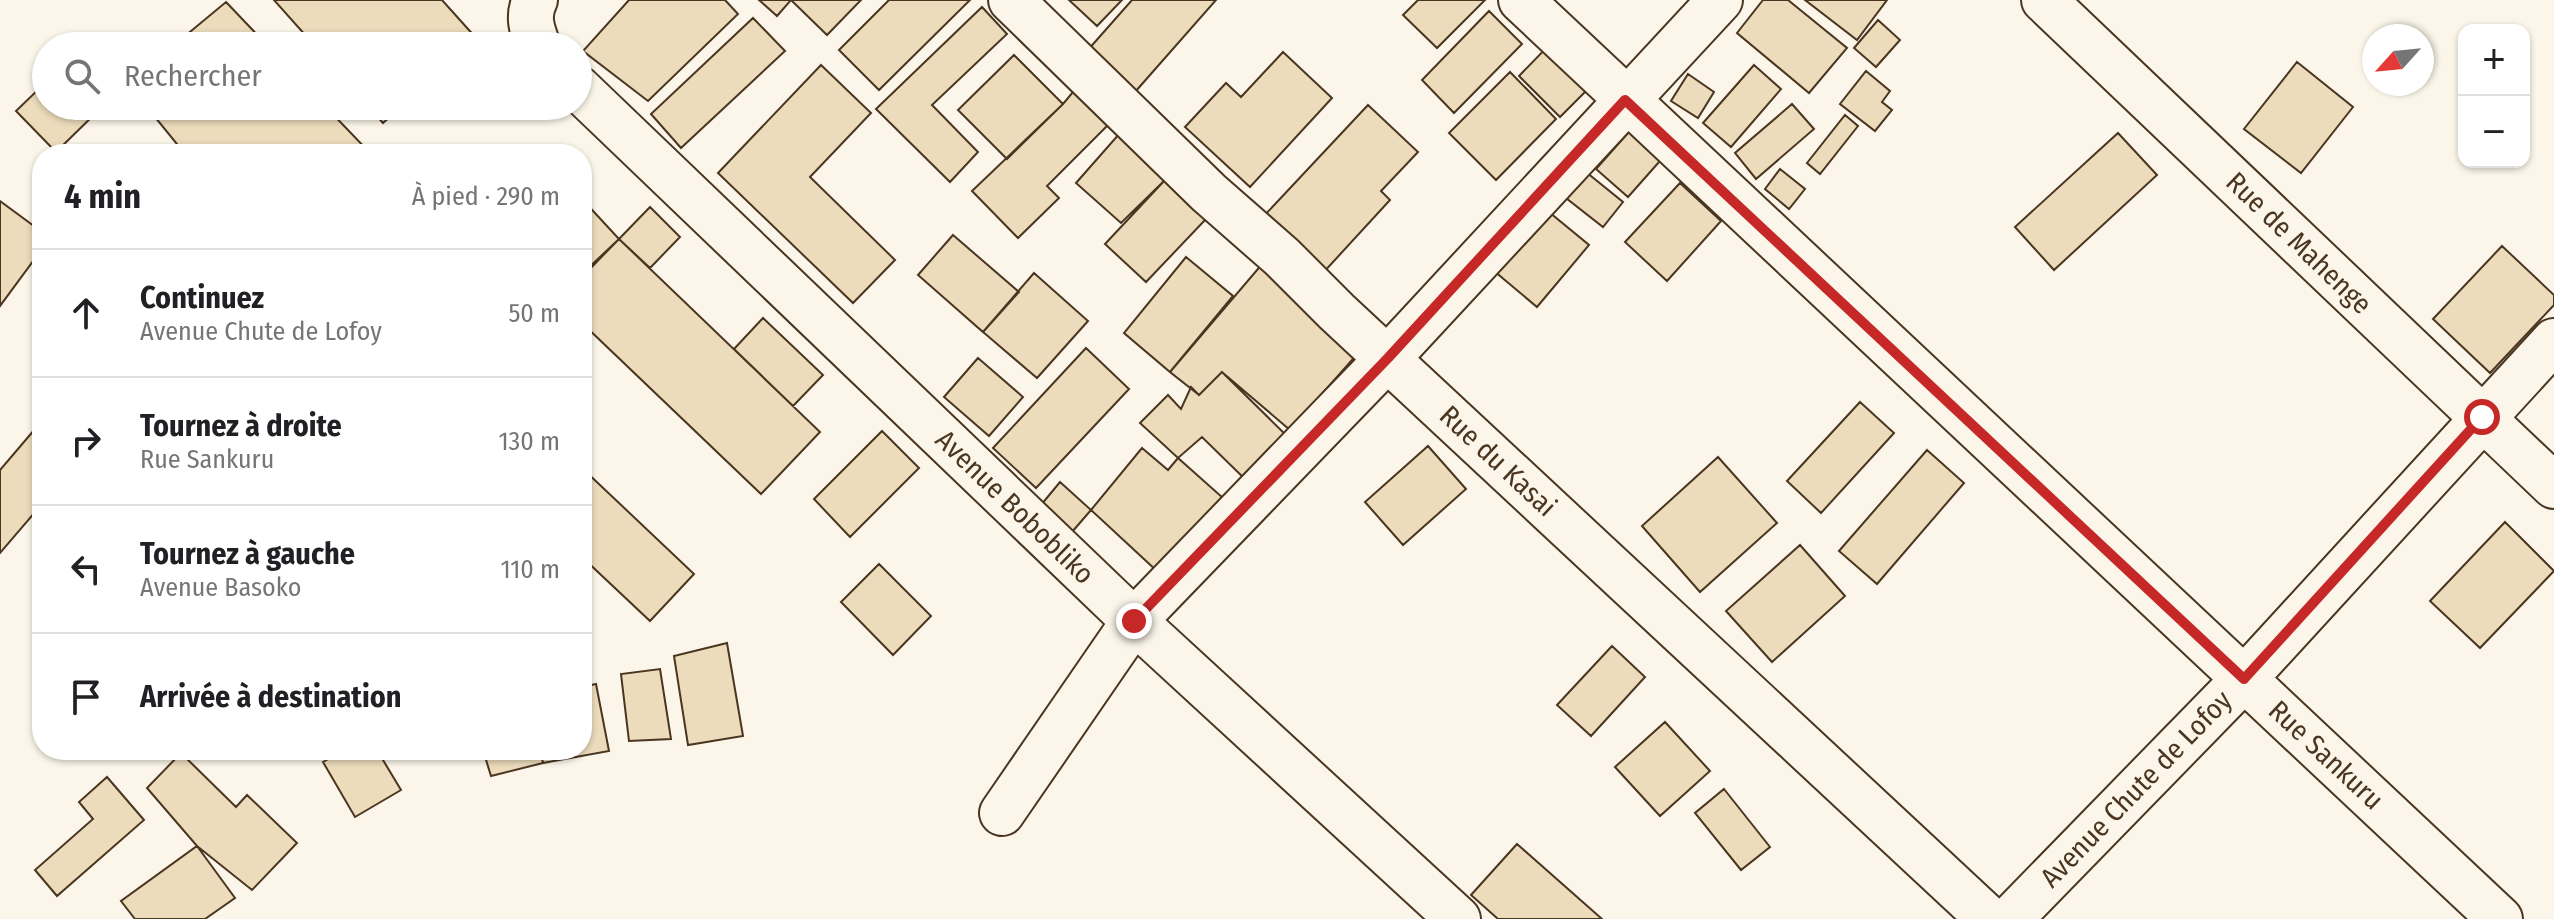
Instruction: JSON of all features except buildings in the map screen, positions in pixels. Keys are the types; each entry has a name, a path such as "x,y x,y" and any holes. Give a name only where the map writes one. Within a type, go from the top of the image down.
{"street":[{"name":"Rue du Kasai","path":"1011,0 1209,193 1237,215 1337,312 1989,919"},
{"name":"Rue Sankuru","path":"1521,0 2500,919"},
{"path":"1002,813 1134,621 1388,358 1720,0"},
{"name":"Rue de Mahenge","path":"2044,0 2554,486"},
{"name":"Avenue Bobobliko","path":"592,101 1134,621 1458,919"},
{"name":"Avenue Chute de Lofoy","path":"2010,919 2244,679 2554,341"}],"route":[{"path":"1134,621 1388,358 1625,100 2244,679 2482,417"}]}
